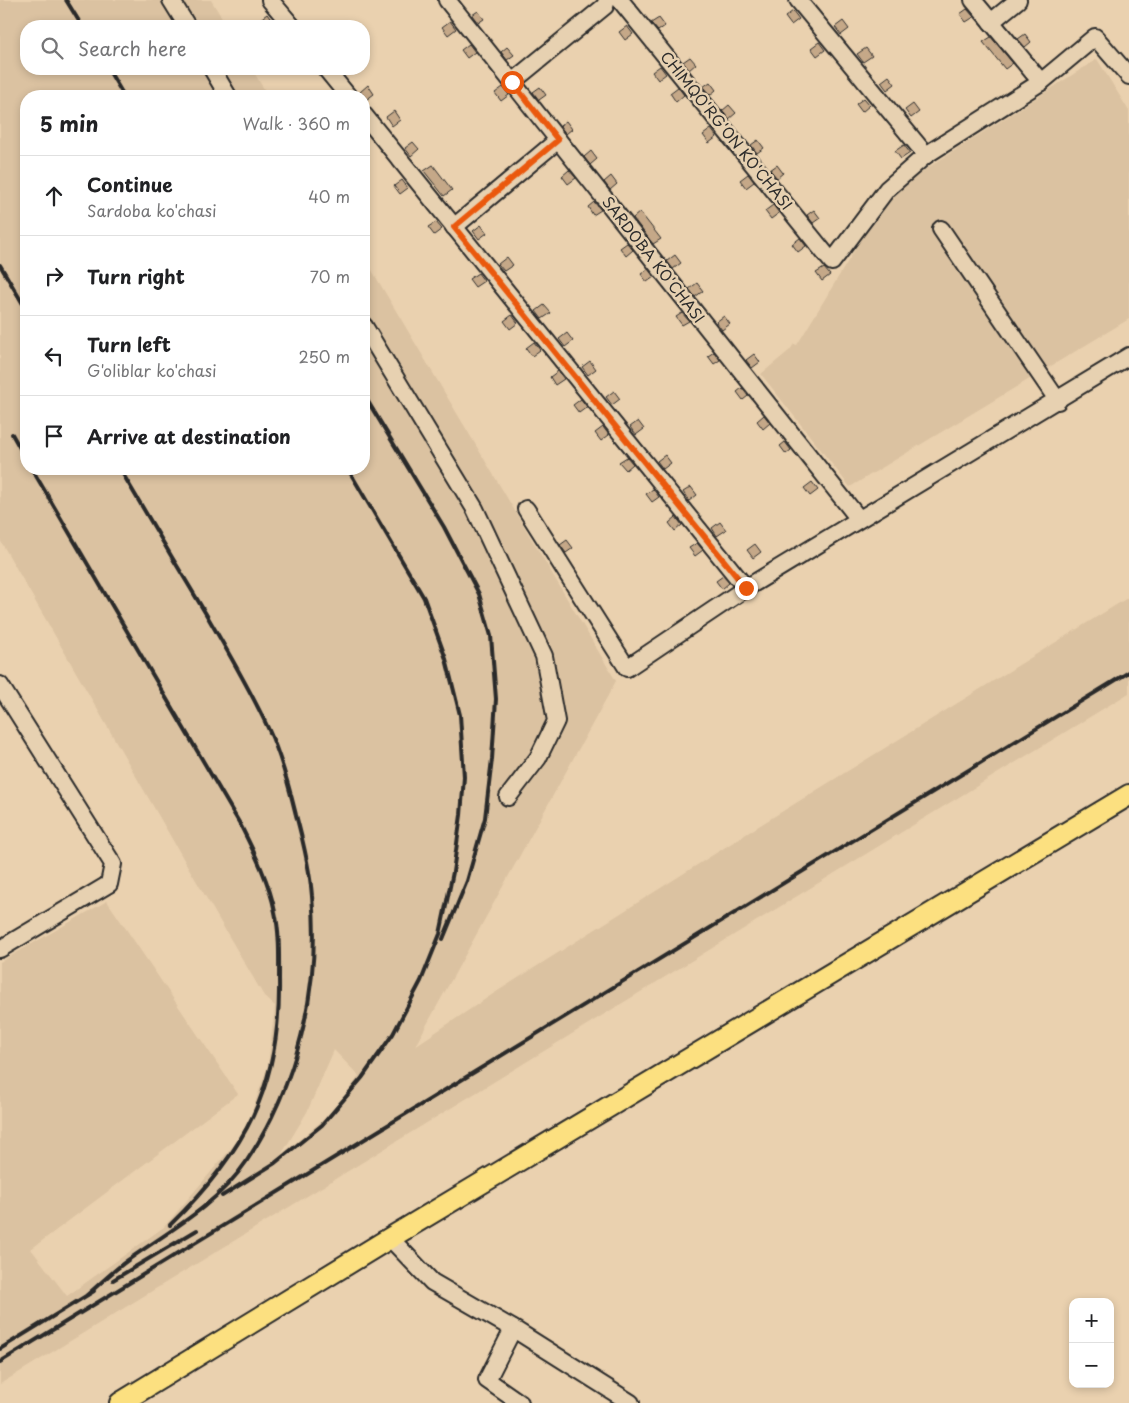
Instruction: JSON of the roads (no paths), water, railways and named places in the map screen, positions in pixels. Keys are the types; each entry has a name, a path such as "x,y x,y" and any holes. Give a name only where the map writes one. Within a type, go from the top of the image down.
{"main road":[{"path":"120,1403 390,1238 1129,795"}],"street":[{"path":"171,0 183,20"},
{"path":"270,0 287,20"},
{"name":"SARDOBA KO'CHASI","path":"447,0 859,520"},
{"path":"512,82 605,6 608,0"},
{"name":"CHIMQO'RG'ON KO'CHASI","path":"620,0 832,262 887,189 926,155"},
{"path":"798,0 926,155 1041,82 1095,37 1129,76"},
{"path":"973,0 1041,82"},
{"path":"991,22 1018,0"},
{"path":"216,75 224,90"},
{"path":"331,75 343,90"},
{"path":"370,123 746,588"},
{"path":"454,227 558,140"},
{"path":"941,229 1058,401"},
{"path":"370,336 475,509 544,656 556,721 538,758 508,797"},
{"path":"526,509 627,668 746,588 1058,401 1129,356"},
{"path":"0,685 113,864 109,884 0,949"},
{"path":"390,1238 432,1282 513,1329 631,1403"},
{"path":"513,1329 486,1380 520,1403"}],"railway":[{"path":"66,0 78,20"},
{"path":"112,75 120,90"},
{"path":"0,265 20,299"},
{"path":"370,405 444,527 479,594 491,636 496,699 492,759 485,818 467,881 443,939"},
{"path":"12,434 20,448"},
{"path":"36,475 240,824 265,878 277,920 279,955 278,1018 273,1053 265,1085 253,1115 238,1143 219,1171 170,1225"},
{"path":"87,1295 123,1264 176,1228 207,1204 246,1162 264,1132 292,1068 302,1035 313,965 314,930 310,876 304,845 277,749 261,713 238,671 124,475"},
{"path":"222,1196 275,1163 322,1125 362,1078 393,1034 421,981 440,934 453,872 464,777 460,715 446,659 424,598 352,475"},
{"path":"0,1362 1129,672"},
{"path":"113,1280 197,1230"},
{"path":"0,1349 94,1291"}]}
